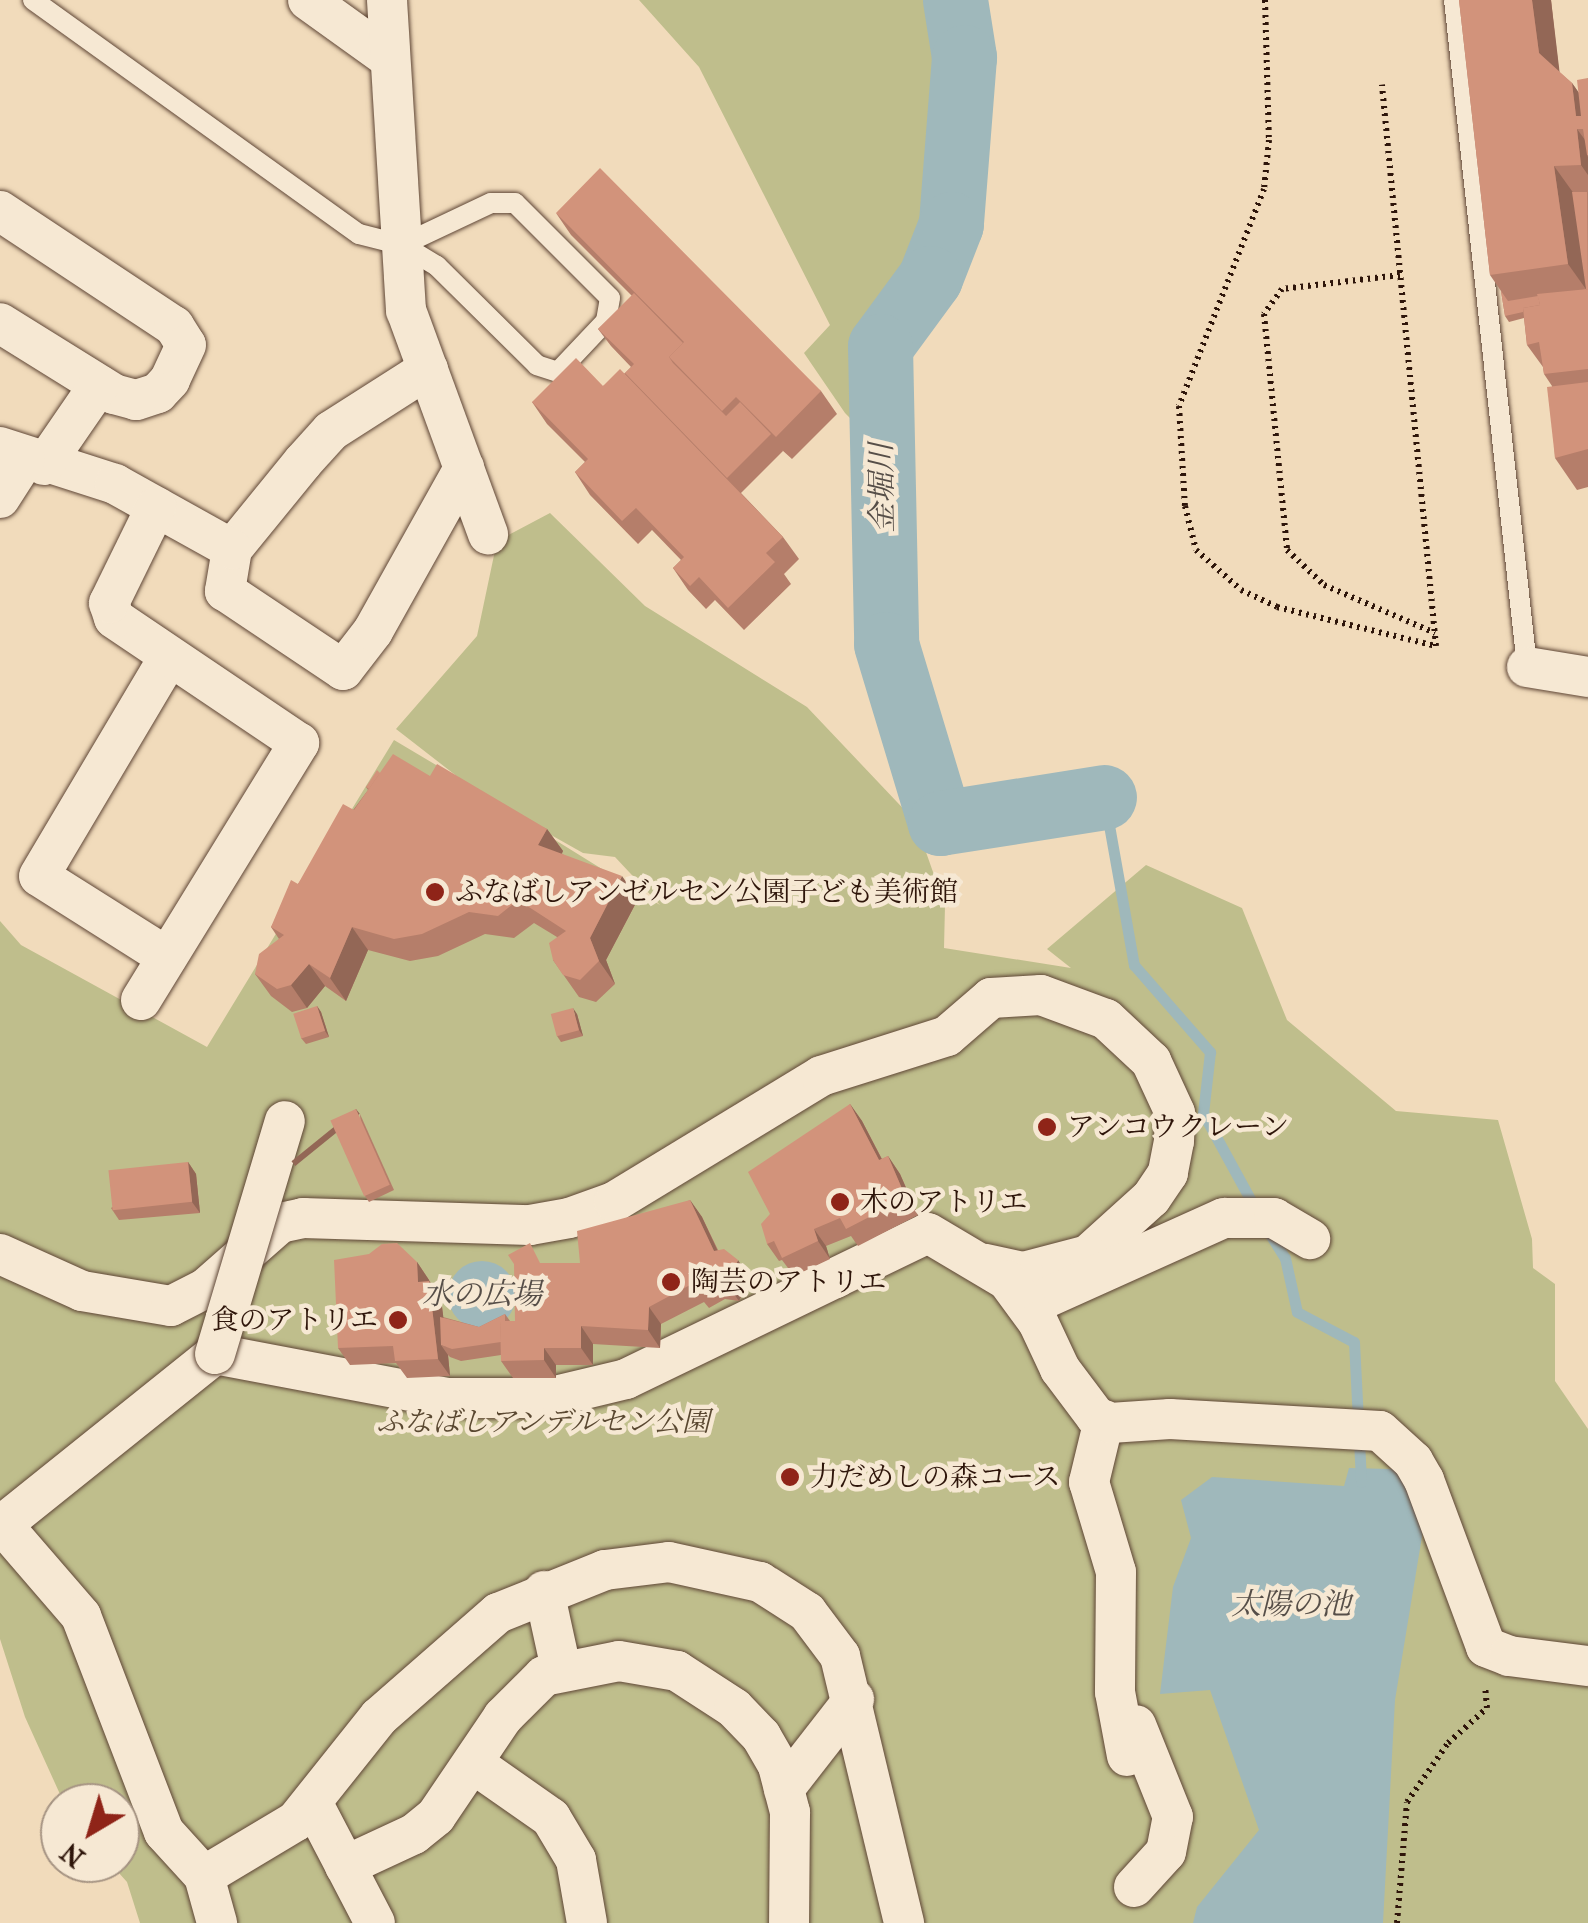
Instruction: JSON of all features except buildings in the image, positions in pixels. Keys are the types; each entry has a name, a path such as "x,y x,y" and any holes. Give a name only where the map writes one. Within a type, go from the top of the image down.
{"street":[{"path":"308,0 386,56"},
{"path":"386,0 386,56 406,310 488,534"},
{"path":"0,212 183,336 178,368 158,393 136,400 100,385 0,323"},
{"path":"428,369 331,431 232,549 226,591 343,670 373,632 464,468"},
{"path":"0,498 23,457 100,385"},
{"path":"23,457 115,484 232,549"},
{"path":"141,1000 299,744 122,629 109,603 156,507"},
{"path":"167,956 39,876 168,659"},
{"path":"1528,666 1588,677"},
{"path":"0,1254 82,1291 171,1306 205,1289 280,1223 303,1218 530,1225 570,1218 614,1202 821,1076 946,1036 992,998 1042,995 1106,1018 1151,1061 1175,1113 1168,1173 1151,1198 1088,1255 1023,1272 984,1264"},
{"path":"216,1923 204,1876 164,1832 81,1616 1,1523 215,1354 285,1120"},
{"path":"1028,1306 1224,1218 1274,1218 1310,1240"},
{"path":"215,1354 446,1398 547,1398 626,1379 914,1237 942,1236 984,1264 1028,1306 1060,1369 1104,1420 1380,1431 1413,1460 1424,1480 1486,1647 1510,1656 1588,1666"},
{"path":"1104,1420 1089,1482 1116,1572 1115,1692 1132,1740 1173,1818 1166,1852 1134,1887"},
{"path":"204,1876 296,1821 416,1680 468,1633 544,1591 605,1570 669,1562 760,1582 821,1627 854,1699 870,1801 904,1923"},
{"path":"544,1591 562,1668"},
{"path":"345,1866 414,1834 436,1816 526,1690 562,1668 619,1661 677,1671 734,1708 761,1736 784,1789 794,1870 789,1923"},
{"path":"784,1789 854,1699"},
{"path":"474,1764 551,1818 576,1860 586,1923"},
{"path":"313,1804 374,1923"}],"lane":[{"path":"34,0 358,234 402,245 437,266 548,371 558,372 606,321 610,298 515,204 491,203 402,245"},
{"path":"1454,0 1528,666"}],"path":[{"path":"1265,0 1270,140 1264,189 1179,406 1185,506 1196,550 1242,590 1277,607 1436,646 1382,84"},
{"path":"1400,275 1282,289 1264,314 1286,550 1324,584 1435,633"},
{"path":"1397,1923 1406,1802 1448,1744 1487,1708 1478,1663 1486,1647"}],"green space":[{"path":"639,0 943,0 951,58 940,223 865,354 869,420 854,422 845,413 804,353 830,325 699,67"},
{"name":"ふなばしアンデルセン公園","path":"550,513 645,606 807,707 915,821 945,906 944,948 1071,968 1047,949 1146,865 1242,908 1287,1020 1396,1111 1498,1120 1532,1239 1533,1268 1555,1284 1555,1381 1588,1429 1588,1923 140,1923 127,1883 140,1883 140,1783 55,1783 25,1717 0,1639 0,921 21,945 207,1047 394,740 463,781 396,729 477,636 497,541","holes":["505,809 583,853 615,857 660,905"]}],"water":[{"name":"水の広場","path":"482,1261 495,1263 506,1271 514,1282 514,1308 506,1319 495,1327 482,1329 469,1327 458,1319 450,1308 448,1295 450,1282 458,1271 469,1263"},
{"name":"太陽の池","path":"1349,1468 1433,1470 1395,1700 1383,1923 1193,1923 1197,1907 1259,1830 1210,1690 1160,1694 1173,1587 1191,1538 1181,1500 1212,1477 1344,1486"}],"waterway":[{"name":"金堀川","path":"955,0 964,57 951,224 930,278 880,346 886,644 940,823 1104,797"},
{"path":"1104,797 1134,965 1210,1052 1203,1113 1256,1210"},
{"path":"1268,1231 1285,1258 1297,1312 1354,1342 1361,1482"}],"place":[{"name":"ふなばしアンゼルセン公園子ども美術館","path":"435,892"},
{"name":"アンコウクレーン","path":"1047,1127"},
{"name":"木のアトリエ","path":"840,1202"},
{"name":"陶芸のアトリエ","path":"671,1282"},
{"name":"食のアトリエ","path":"398,1320"},
{"name":"力だめしの森コース","path":"790,1477"}]}
